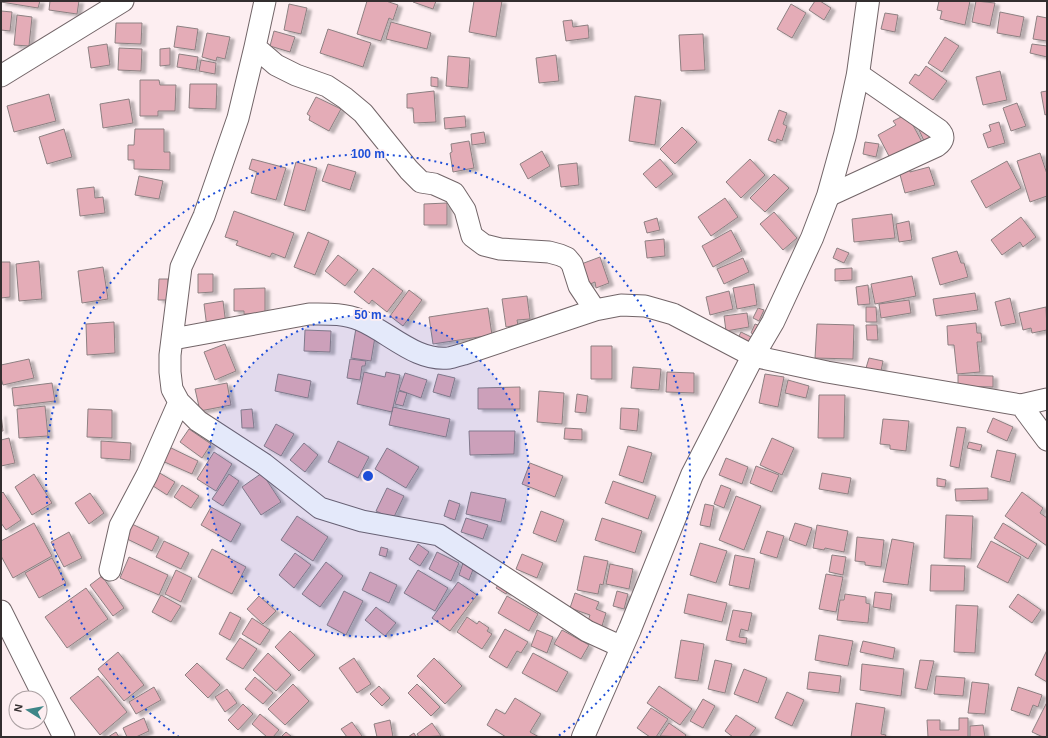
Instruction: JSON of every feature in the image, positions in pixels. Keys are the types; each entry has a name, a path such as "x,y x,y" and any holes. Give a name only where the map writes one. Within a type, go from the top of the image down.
{"street":[{"path":"1,76 123,1"},
{"path":"265,1 238,118 204,216 181,267 172,339 170,372 172,389 179,402 198,421 264,464 320,508 362,521 440,535 587,631 622,648"},
{"path":"583,737 622,648 692,475 753,356 773,322 794,279 828,196 845,135 858,74 868,1"},
{"path":"255,47 276,65 296,75 327,86 345,98 363,113 409,170 421,182 434,184 454,193 465,210 472,236 484,245 500,249 549,252 560,254 567,258 572,264 579,286 595,310"},
{"path":"828,196 937,146 941,143 943,138 942,133 939,130 858,74"},
{"path":"172,339 309,314 328,314 360,320 412,350 430,356 448,358 595,310 621,305 645,306 673,314 753,356 827,372 1021,405 1047,399"},
{"path":"110,570 120,526 147,476 179,402"},
{"path":"1021,405 1047,440"},
{"path":"1,610 64,737"}],"building":[{"path":"1,1 40,1 38,8"},
{"path":"50,1 79,1 77,14 49,10"},
{"path":"367,1 386,1 398,5 393,20 389,18 381,41 357,34"},
{"path":"436,1 433,9 413,2"},
{"path":"474,1 502,1 496,37 469,32"},
{"path":"815,1 820,1 831,8 824,20 809,10"},
{"path":"939,1 970,1 965,25 940,19 942,11 937,10"},
{"path":"976,1 995,3 990,26 972,22"},
{"path":"289,4 307,8 301,34 284,30"},
{"path":"791,4 806,13 792,38 777,29"},
{"path":"1,11 12,12 10,31 1,30"},
{"path":"1000,12 1024,17 1020,37 997,33"},
{"path":"885,13 898,15 895,32 881,29"},
{"path":"17,15 32,17 29,46 14,45"},
{"path":"1037,16 1047,18 1047,41 1033,39"},
{"path":"572,20 573,27 588,25 589,38 566,41 563,21"},
{"path":"391,22 431,33 427,49 386,39"},
{"path":"116,23 142,23 141,44 115,43"},
{"path":"177,26 198,29 195,50 174,47"},
{"path":"328,29 371,43 363,67 320,53"},
{"path":"274,31 295,37 290,52 270,46"},
{"path":"207,33 230,37 225,59 217,57 216,61 202,57"},
{"path":"703,34 705,70 681,71 679,35"},
{"path":"945,37 959,46 942,72 928,63"},
{"path":"107,44 110,65 91,68 88,47"},
{"path":"1032,44 1047,46 1047,57 1030,53"},
{"path":"119,48 142,49 141,71 118,70"},
{"path":"170,48 170,65 160,66 160,49"},
{"path":"179,54 198,57 196,70 177,67"},
{"path":"556,55 559,81 539,83 536,58"},
{"path":"448,56 470,58 468,88 446,86"},
{"path":"201,60 216,63 215,74 199,71"},
{"path":"926,66 947,81 933,100 909,83 915,74 919,76"},
{"path":"1000,71 1007,100 983,105 976,77"},
{"path":"431,77 438,78 438,87 431,86"},
{"path":"140,80 159,80 160,85 176,85 175,111 158,111 158,116 140,116"},
{"path":"190,84 217,84 216,109 189,108"},
{"path":"434,91 436,122 414,123 413,108 407,108 407,94"},
{"path":"1047,91 1047,114 1045,115 1041,92"},
{"path":"49,94 56,121 14,132 7,106"},
{"path":"635,96 661,100 655,145 629,141"},
{"path":"316,97 341,109 329,131 309,120 310,116 307,114"},
{"path":"129,99 133,123 103,128 100,104"},
{"path":"1017,103 1026,126 1011,131 1003,108"},
{"path":"779,110 787,113 783,124 787,126 782,141 777,139 776,143 768,140"},
{"path":"907,114 922,142 890,158 878,135 896,125 893,121"},
{"path":"465,116 466,127 445,129 444,118"},
{"path":"999,122 1005,143 988,148 983,134 991,131 989,125"},
{"path":"928,125 935,138 925,143 919,130"},
{"path":"682,127 697,142 675,164 660,149"},
{"path":"64,129 72,157 47,164 39,137"},
{"path":"135,129 164,129 164,152 170,152 170,170 134,169 134,160 128,160 128,145 134,145"},
{"path":"484,132 486,143 472,145 471,134"},
{"path":"469,141 474,168 453,172 450,153 452,152 451,144"},
{"path":"865,142 879,144 876,157 863,154"},
{"path":"542,151 550,166 528,179 520,164"},
{"path":"1040,153 1047,174 1047,196 1030,202 1017,161"},
{"path":"252,159 286,168 276,200 251,193 257,172 249,169"},
{"path":"660,159 673,174 656,188 643,174"},
{"path":"750,159 765,175 741,198 726,182"},
{"path":"1007,161 1021,188 986,208 971,181"},
{"path":"296,162 317,168 305,211 284,205"},
{"path":"577,163 579,185 561,187 558,165"},
{"path":"328,164 356,172 350,190 322,181"},
{"path":"929,167 935,185 905,193 899,171 909,168 910,172"},
{"path":"774,174 789,188 765,212 750,198"},
{"path":"139,176 163,181 159,199 135,195"},
{"path":"94,187 95,198 103,197 105,213 80,216 77,189"},
{"path":"725,198 738,217 711,236 698,217"},
{"path":"447,203 447,225 424,225 424,204"},
{"path":"234,211 294,233 285,258 272,253 270,257 236,245 238,241 225,237"},
{"path":"774,212 797,238 783,250 760,224"},
{"path":"892,214 895,238 854,242 852,219"},
{"path":"1021,217 1036,237 1023,247 1020,242 1002,255 991,240"},
{"path":"657,218 660,230 647,233 644,222"},
{"path":"909,221 912,240 899,242 896,224"},
{"path":"731,230 742,251 713,267 702,246"},
{"path":"308,232 329,241 315,275 294,267"},
{"path":"664,239 665,256 647,258 645,241"},
{"path":"837,248 849,253 844,263 833,258"},
{"path":"957,251 961,263 964,263 968,277 940,285 932,258"},
{"path":"338,255 358,270 345,286 325,271"},
{"path":"600,257 609,283 596,288 595,282 583,287 576,266"},
{"path":"743,258 749,272 724,284 717,269"},
{"path":"39,261 42,299 19,301 16,264"},
{"path":"1,262 10,262 10,297 1,298"},
{"path":"103,267 108,299 82,303 78,271"},
{"path":"373,268 403,291 387,312 372,300 369,304 354,292"},
{"path":"852,268 852,280 835,281 835,269"},
{"path":"198,274 213,274 213,292 198,293"},
{"path":"912,276 916,296 875,304 871,284"},
{"path":"159,279 168,279 168,300 158,300"},
{"path":"754,284 757,305 737,309 733,288"},
{"path":"868,285 870,304 858,305 856,287"},
{"path":"265,288 265,314 244,314 244,311 234,311 234,289"},
{"path":"409,290 422,300 403,326 390,316"},
{"path":"729,291 733,309 710,315 706,297"},
{"path":"975,293 978,310 936,316 933,299"},
{"path":"527,296 530,319 517,320 518,325 506,327 502,299"},
{"path":"1010,298 1016,323 1001,326 995,302"},
{"path":"909,300 911,313 881,318 879,304"},
{"path":"223,301 226,325 207,328 204,304"},
{"path":"866,307 876,307 877,322 866,322"},
{"path":"1046,307 1047,330 1032,333 1031,328 1023,330 1019,313"},
{"path":"488,308 492,335 433,344 429,317"},
{"path":"758,308 764,310 759,321 753,318"},
{"path":"747,313 749,327 726,331 724,316"},
{"path":"114,322 115,353 87,355 86,324"},
{"path":"976,323 977,333 981,333 982,342 977,342 980,372 957,374 954,345 948,345 947,326"},
{"path":"755,324 761,326 757,335 751,333"},
{"path":"817,324 854,325 853,359 815,358"},
{"path":"866,325 877,325 878,340 867,340"},
{"path":"356,328 376,331 371,361 351,358"},
{"path":"305,330 331,331 330,352 304,351"},
{"path":"741,332 751,337 747,345 737,340"},
{"path":"225,344 236,371 215,380 204,352"},
{"path":"591,346 612,346 612,379 591,379"},
{"path":"869,358 883,361 881,371 866,368"},
{"path":"29,359 34,378 3,385 1,378 1,365"},
{"path":"350,359 366,361 365,366 362,366 360,380 347,378"},
{"path":"633,367 661,369 659,390 631,388"},
{"path":"364,372 385,377 386,372 400,375 392,412 357,404"},
{"path":"667,372 694,373 694,393 666,392"},
{"path":"405,373 427,380 421,398 399,390"},
{"path":"278,374 311,381 308,398 275,391"},
{"path":"438,374 455,378 450,397 433,392"},
{"path":"765,374 784,377 778,407 759,403"},
{"path":"958,375 993,376 993,387 958,386"},
{"path":"788,380 809,386 806,398 785,393"},
{"path":"52,383 55,401 14,406 12,388"},
{"path":"227,383 231,405 200,411 195,389"},
{"path":"520,387 520,409 478,409 478,388"},
{"path":"399,391 407,393 403,406 395,404"},
{"path":"539,391 564,393 562,424 537,422"},
{"path":"577,394 588,396 586,413 575,412"},
{"path":"819,395 845,395 844,438 818,438"},
{"path":"45,406 48,436 19,438 17,409"},
{"path":"393,407 450,419 446,437 389,425"},
{"path":"621,408 639,409 637,431 620,429"},
{"path":"88,409 112,410 112,438 87,437"},
{"path":"252,409 254,428 242,428 241,410"},
{"path":"1,414 3,431 1,431"},
{"path":"993,418 1013,427 1007,441 987,432"},
{"path":"883,419 909,421 906,451 890,449 890,445 880,444"},
{"path":"276,424 294,434 281,456 264,446"},
{"path":"957,427 966,428 959,468 950,466"},
{"path":"565,428 582,429 582,440 564,439"},
{"path":"189,429 211,444 202,458 180,442"},
{"path":"469,431 515,431 514,454 470,455"},
{"path":"9,438 15,463 1,466 1,440"},
{"path":"772,438 794,448 782,475 760,465"},
{"path":"101,441 131,443 130,460 101,458"},
{"path":"338,441 369,457 358,478 328,462"},
{"path":"969,442 982,445 980,451 967,448"},
{"path":"304,443 318,455 305,472 290,460"},
{"path":"167,446 198,461 192,474 160,460"},
{"path":"628,446 652,453 643,483 619,475"},
{"path":"387,448 419,467 406,488 375,469"},
{"path":"997,450 1016,454 1010,482 991,477"},
{"path":"214,452 232,464 216,491 197,479"},
{"path":"726,458 748,467 742,484 719,475"},
{"path":"530,463 563,476 555,497 522,484"},
{"path":"756,466 779,475 772,492 750,483"},
{"path":"158,472 175,482 167,495 150,484"},
{"path":"262,473 281,502 261,515 242,487"},
{"path":"822,473 851,478 848,494 819,489"},
{"path":"34,474 52,503 32,515 15,487"},
{"path":"229,474 239,481 223,506 212,499"},
{"path":"937,478 946,480 945,487 937,486"},
{"path":"613,481 656,496 648,519 605,503"},
{"path":"182,485 199,496 191,508 174,497"},
{"path":"721,485 731,489 724,508 714,504"},
{"path":"387,488 404,496 393,519 376,511"},
{"path":"988,488 988,500 956,501 955,489"},
{"path":"3,492 21,520 6,530 1,523 1,494"},
{"path":"471,492 506,499 501,522 466,514"},
{"path":"1022,492 1043,508 1040,513 1047,518 1047,546 1005,516"},
{"path":"90,493 104,513 89,524 75,503"},
{"path":"736,496 761,506 744,550 719,540"},
{"path":"449,500 460,504 455,520 444,516"},
{"path":"705,504 714,506 710,527 700,525"},
{"path":"211,507 241,524 231,542 201,525"},
{"path":"541,511 564,520 556,542 533,533"},
{"path":"946,515 973,516 971,559 944,558"},
{"path":"297,516 328,537 313,561 281,540"},
{"path":"466,518 488,525 483,539 461,532"},
{"path":"602,518 642,531 635,553 595,540"},
{"path":"34,523 52,556 13,578 1,556 1,541"},
{"path":"795,523 812,528 806,546 789,540"},
{"path":"1003,523 1037,544 1028,559 994,538"},
{"path":"132,524 159,537 152,551 125,538"},
{"path":"817,525 848,531 844,552 825,548 824,550 813,548"},
{"path":"767,531 784,536 777,558 760,553"},
{"path":"69,532 82,558 64,567 51,542"},
{"path":"857,537 884,540 881,567 865,565 865,562 855,561"},
{"path":"892,539 914,543 908,585 883,582"},
{"path":"164,541 189,553 181,569 156,557"},
{"path":"991,541 1021,557 1008,583 977,567"},
{"path":"700,543 727,551 716,583 690,575"},
{"path":"418,544 429,552 420,566 409,559"},
{"path":"381,547 388,549 386,557 379,555"},
{"path":"212,549 246,567 232,594 198,577"},
{"path":"437,552 459,563 451,581 429,569"},
{"path":"295,553 311,565 294,588 279,575"},
{"path":"522,554 543,563 537,578 516,569"},
{"path":"735,555 755,559 749,589 729,585"},
{"path":"832,555 846,557 843,575 829,572"},
{"path":"584,556 608,561 603,585 600,584 598,594 577,590"},
{"path":"129,557 168,575 159,595 120,578"},
{"path":"52,558 66,583 39,598 25,573"},
{"path":"326,562 343,576 320,607 302,594"},
{"path":"463,563 474,567 469,580 459,575"},
{"path":"610,564 633,569 629,589 606,584"},
{"path":"931,565 965,566 964,591 930,591"},
{"path":"176,570 192,578 181,602 165,594"},
{"path":"418,570 448,588 435,611 404,593"},
{"path":"370,572 397,585 389,603 362,590"},
{"path":"826,574 843,577 836,612 819,609"},
{"path":"102,576 124,608 113,616 90,585"},
{"path":"458,582 477,595 450,631 432,618"},
{"path":"500,582 509,588 506,594 496,588"},
{"path":"86,588 108,619 67,648 45,617"},
{"path":"344,591 363,601 346,635 327,625"},
{"path":"617,591 628,594 624,609 613,606"},
{"path":"875,592 892,594 890,610 873,607"},
{"path":"575,593 599,602 596,609 606,613 602,626 588,621 590,615 570,608"},
{"path":"688,594 727,603 722,622 684,613"},
{"path":"845,594 866,597 866,603 870,604 868,623 837,620 840,600 844,600"},
{"path":"1018,594 1041,610 1032,623 1009,607"},
{"path":"161,595 181,606 171,622 152,612"},
{"path":"259,596 276,611 263,624 247,609"},
{"path":"507,596 538,614 529,631 498,613"},
{"path":"956,605 978,606 975,653 954,652"},
{"path":"376,607 396,623 385,636 365,620"},
{"path":"733,610 752,613 748,631 741,629 739,637 747,638 746,644 726,640"},
{"path":"230,612 241,618 230,640 219,634"},
{"path":"467,617 477,624 479,621 489,628 487,631 492,634 482,649 457,632"},
{"path":"252,618 270,630 260,645 242,634"},
{"path":"505,629 528,642 521,653 517,651 507,668 489,657"},
{"path":"537,630 553,637 547,653 531,646"},
{"path":"562,630 589,645 581,659 554,644"},
{"path":"290,631 315,655 299,671 275,647"},
{"path":"819,635 853,641 848,666 815,660"},
{"path":"240,638 257,649 243,669 226,659"},
{"path":"681,640 704,644 698,681 675,678"},
{"path":"863,641 895,648 893,659 860,652"},
{"path":"1047,650 1047,682 1035,675"},
{"path":"118,652 144,685 124,701 98,669"},
{"path":"268,653 291,675 276,691 253,670"},
{"path":"533,653 568,672 557,692 522,673"},
{"path":"354,658 371,684 357,693 339,668"},
{"path":"434,658 462,686 445,704 417,676"},
{"path":"715,660 732,664 725,693 708,689"},
{"path":"920,660 934,661 927,690 915,688"},
{"path":"197,663 220,685 208,698 185,675"},
{"path":"862,664 904,669 901,696 860,690"},
{"path":"744,669 767,678 758,703 734,694"},
{"path":"809,672 841,676 839,693 807,689"},
{"path":"98,676 127,712 100,735 70,698"},
{"path":"936,676 965,678 963,696 934,694"},
{"path":"255,677 273,693 263,704 245,689"},
{"path":"972,682 989,684 985,714 968,713"},
{"path":"293,684 309,701 285,725 268,709"},
{"path":"417,684 440,707 431,716 408,693"},
{"path":"379,686 390,698 382,706 370,694"},
{"path":"659,686 692,709 680,725 647,703"},
{"path":"154,687 161,700 136,714 129,702"},
{"path":"1018,687 1042,695 1038,707 1033,705 1029,716 1011,710"},
{"path":"227,689 237,703 225,712 215,697"},
{"path":"787,692 804,700 792,726 775,718"},
{"path":"515,698 541,714 530,732 539,737 506,737 487,725 496,709 505,714"},
{"path":"703,699 715,706 703,728 690,721"},
{"path":"1047,702 1047,737 1043,737 1032,732"},
{"path":"856,703 885,708 881,734 886,735 885,737 851,737"},
{"path":"243,704 253,714 238,730 228,720"},
{"path":"651,708 668,719 656,737 650,737 637,728"},
{"path":"260,714 279,730 273,737 267,737 252,724"},
{"path":"736,715 756,728 749,737 733,737 725,731"},
{"path":"144,718 149,731 136,737 127,737 123,728"},
{"path":"959,718 968,718 968,737 928,737 927,720 940,720 940,730 959,730"},
{"path":"390,720 393,737 377,737 374,724"},
{"path":"352,722 362,736 361,737 347,737 341,729"},
{"path":"432,723 441,736 419,737 417,734"},
{"path":"669,723 686,735 684,737 660,736"},
{"path":"983,725 985,737 970,737 970,726"},
{"path":"116,732 119,737 108,737"},
{"path":"286,732 292,737 281,737"},
{"path":"414,733 416,737 408,737"}]}
